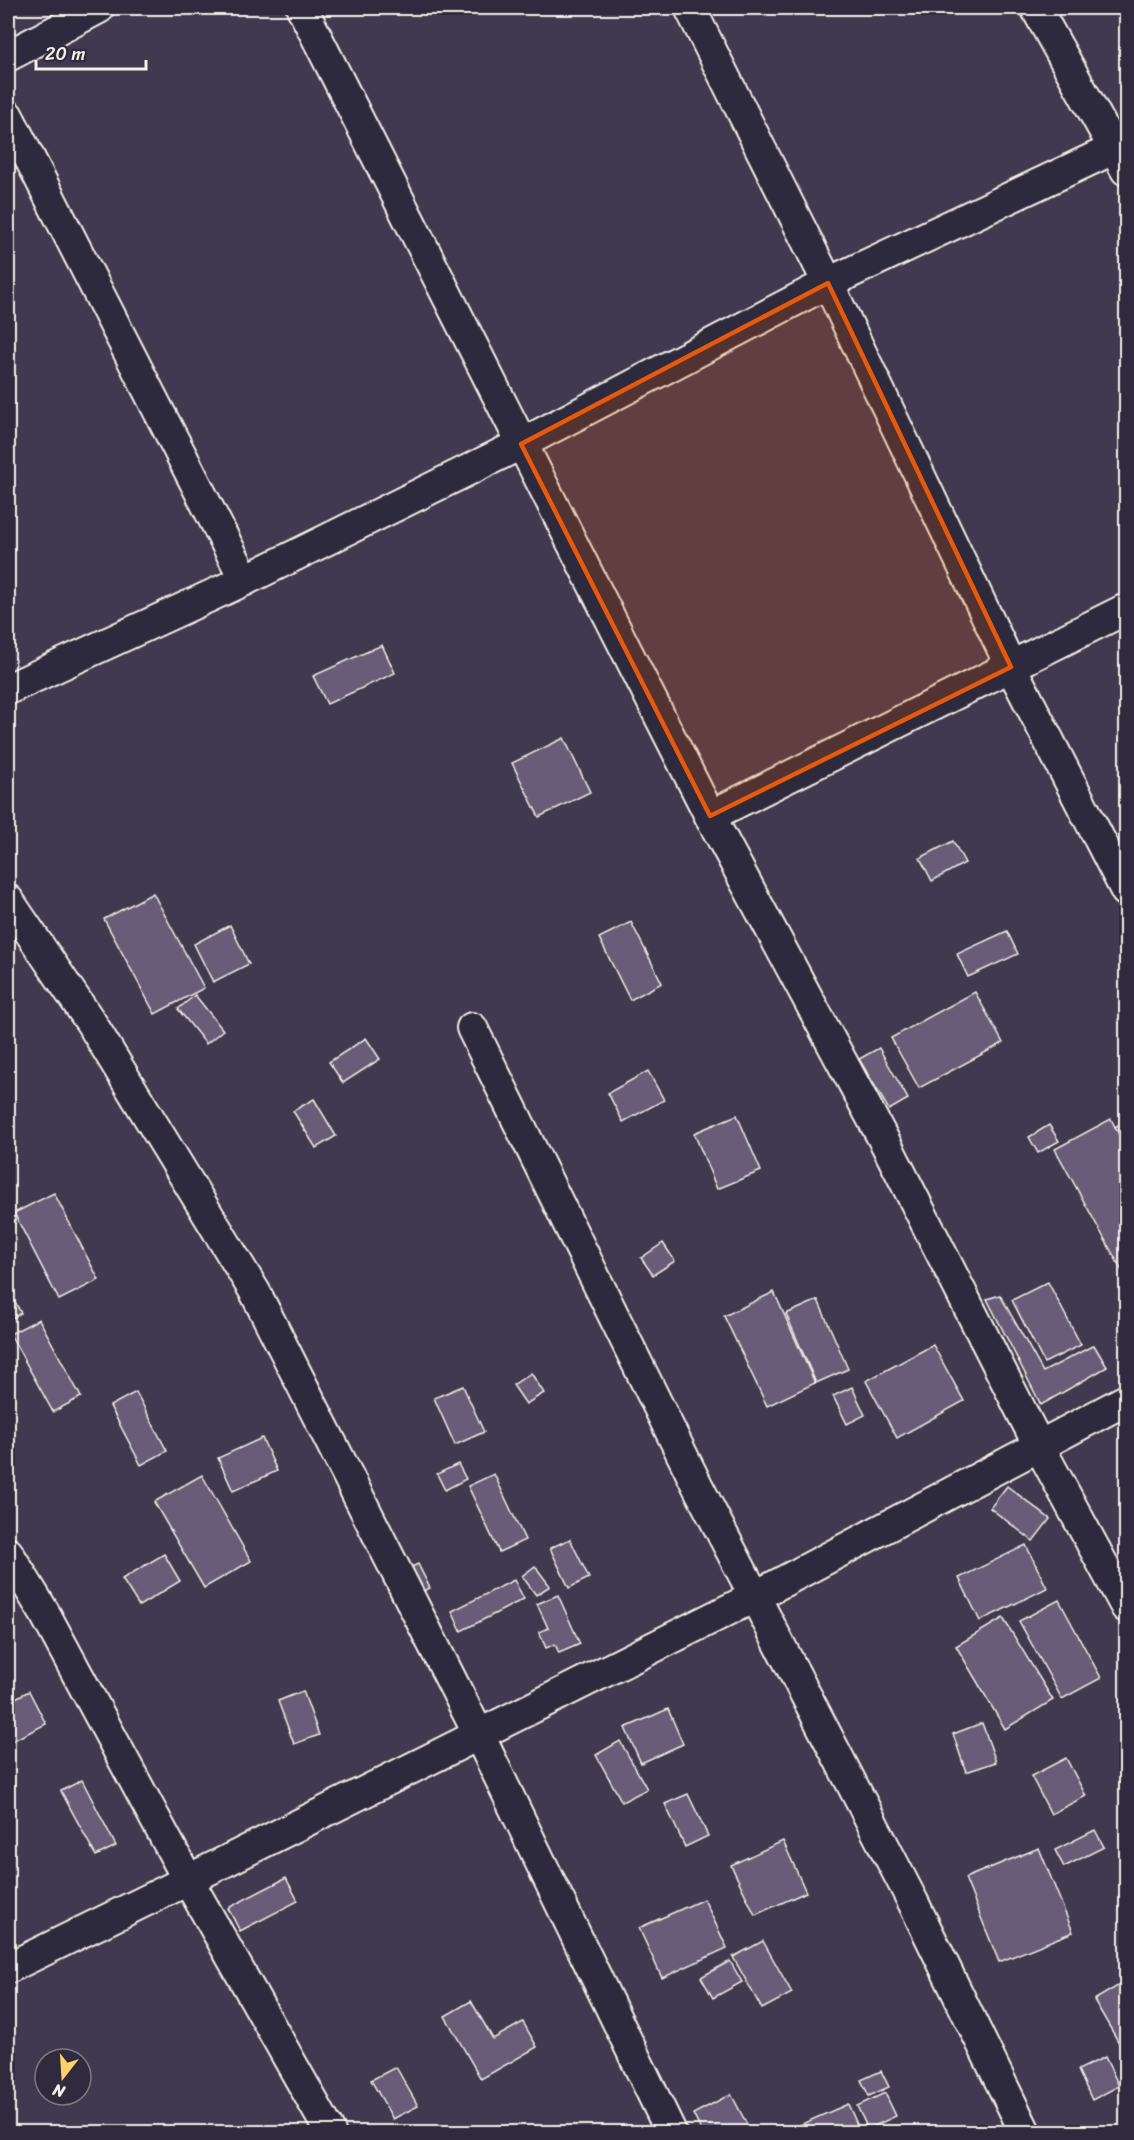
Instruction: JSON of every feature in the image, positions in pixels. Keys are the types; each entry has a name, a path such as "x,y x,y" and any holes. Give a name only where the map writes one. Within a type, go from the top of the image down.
{"street":[{"path":"8,56 99,8"},
{"path":"302,8 710,816 881,1136 1039,1446 1126,1607"},
{"path":"690,8 828,283 1011,667 1126,891"},
{"path":"8,689 245,580 521,444 828,283 1123,154 1036,8"},
{"path":"8,116 245,580"},
{"path":"710,816 1126,609"},
{"path":"8,900 92,1024 255,1292 479,1735 671,2133"},
{"path":"472,1028 754,1598 913,1902 1024,2133"},
{"path":"8,1968 754,1598 1126,1400"},
{"path":"8,1553 44,1612 188,1880 330,2133"}],"highlighted area":[{"path":"828,283 1011,667 710,816 521,444"}],"building":[{"path":"382,645 395,673 327,704 313,676"},
{"path":"564,738 590,792 539,817 512,763"},
{"path":"953,841 965,863 932,881 920,858"},
{"path":"153,893 204,988 155,1014 104,919"},
{"path":"631,922 662,983 630,1000 599,938"},
{"path":"230,925 249,964 213,982 194,944"},
{"path":"1007,931 1018,954 968,977 957,954"},
{"path":"975,992 1003,1043 919,1088 891,1038"},
{"path":"195,995 223,1030 206,1044 178,1009"},
{"path":"366,1038 380,1059 343,1083 329,1062"},
{"path":"879,1048 908,1099 889,1110 859,1059"},
{"path":"648,1071 664,1100 623,1122 608,1093"},
{"path":"314,1099 336,1136 316,1148 293,1111"},
{"path":"737,1115 761,1171 717,1189 694,1133"},
{"path":"1111,1119 1126,1148 1126,1278 1055,1149"},
{"path":"1126,1120 1126,1146 1115,1127"},
{"path":"1049,1125 1059,1141 1038,1153 1029,1137"},
{"path":"54,1193 99,1280 59,1300 14,1213"},
{"path":"663,1243 675,1261 653,1275 641,1258"},
{"path":"1048,1282 1081,1345 1044,1363 1012,1300"},
{"path":"8,1289 21,1313 8,1321"},
{"path":"774,1292 815,1383 767,1406 724,1316"},
{"path":"1000,1295 1043,1372 1094,1345 1107,1367 1041,1405 987,1299"},
{"path":"818,1300 848,1369 816,1383 786,1314"},
{"path":"39,1319 81,1397 53,1412 10,1334"},
{"path":"933,1345 964,1401 897,1438 866,1381"},
{"path":"531,1373 544,1393 526,1404 513,1385"},
{"path":"463,1386 484,1432 455,1445 434,1398"},
{"path":"852,1387 865,1415 847,1424 833,1396"},
{"path":"136,1392 167,1451 141,1465 110,1406"},
{"path":"262,1438 277,1471 233,1491 218,1458"},
{"path":"458,1464 466,1479 445,1490 437,1474"},
{"path":"494,1474 525,1540 499,1552 468,1486"},
{"path":"202,1475 251,1561 204,1588 154,1502"},
{"path":"1007,1486 1050,1519 1033,1541 990,1508"},
{"path":"570,1539 589,1578 569,1588 550,1548"},
{"path":"1026,1545 1047,1588 980,1621 959,1578"},
{"path":"164,1554 180,1581 139,1606 122,1579"},
{"path":"418,1564 430,1588 413,1596 401,1572"},
{"path":"535,1566 550,1586 536,1595 522,1576"},
{"path":"514,1580 524,1599 461,1631 452,1611"},
{"path":"558,1595 580,1644 559,1653 555,1644 546,1648 539,1632 548,1628 537,1604"},
{"path":"1059,1600 1101,1678 1062,1699 1019,1621"},
{"path":"1003,1618 1053,1700 1005,1729 956,1646"},
{"path":"29,1691 46,1724 8,1743 8,1702"},
{"path":"303,1691 319,1735 294,1744 278,1701"},
{"path":"668,1709 683,1744 641,1763 625,1728"},
{"path":"982,1723 996,1762 966,1772 953,1734"},
{"path":"620,1741 647,1789 622,1802 596,1755"},
{"path":"1066,1758 1086,1796 1051,1814 1031,1776"},
{"path":"82,1780 116,1846 96,1856 61,1791"},
{"path":"688,1794 708,1836 685,1847 665,1804"},
{"path":"1095,1830 1104,1847 1064,1867 1055,1850"},
{"path":"783,1841 806,1892 755,1915 731,1865"},
{"path":"1039,1848 1073,1932 999,1962 965,1878"},
{"path":"286,1878 298,1901 240,1931 228,1908"},
{"path":"704,1899 727,1948 662,1978 639,1928"},
{"path":"763,1941 792,1993 762,2009 733,1957"},
{"path":"730,1961 742,1982 713,1998 701,1977"},
{"path":"1126,1981 1126,2046 1122,2048 1094,2000"},
{"path":"471,2001 493,2039 523,2022 537,2047 481,2079 445,2016"},
{"path":"1105,2057 1119,2086 1092,2100 1078,2070"},
{"path":"396,2067 418,2106 393,2119 371,2080"},
{"path":"881,2071 889,2087 869,2096 861,2080"},
{"path":"885,2093 896,2116 868,2129 857,2106"},
{"path":"731,2094 751,2132 702,2132 693,2114"},
{"path":"848,2104 860,2131 789,2132 788,2130"}]}
